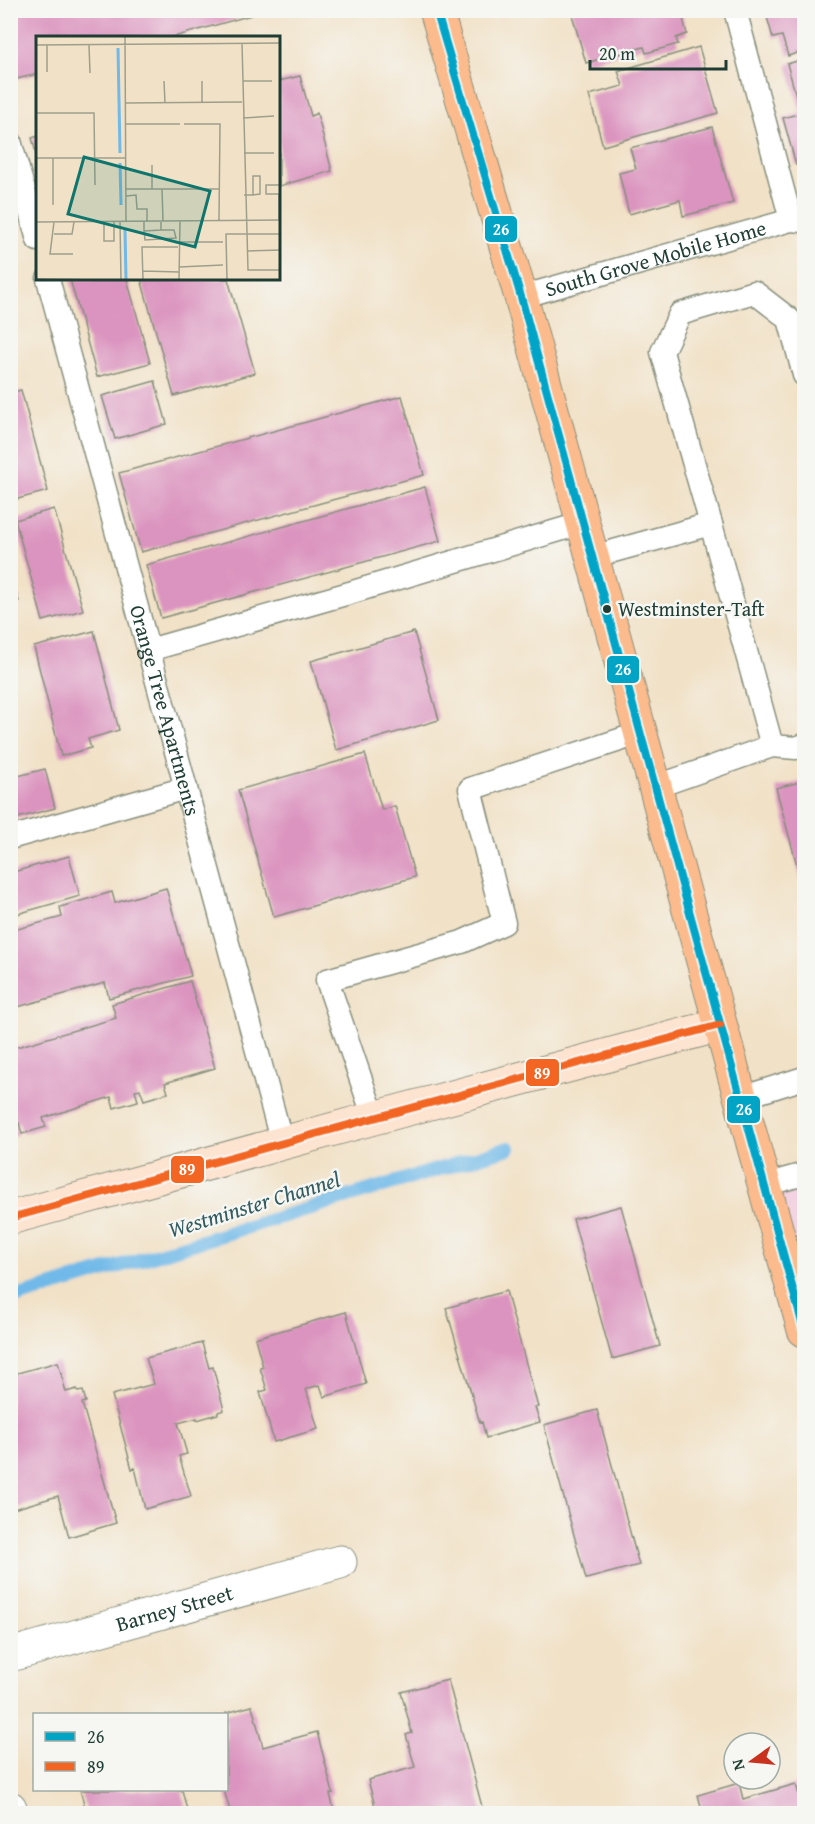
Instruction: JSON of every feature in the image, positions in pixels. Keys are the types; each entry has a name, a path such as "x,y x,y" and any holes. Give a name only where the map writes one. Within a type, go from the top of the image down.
{"main road":[{"path":"436,10 521,297 803,1320"}],"street":[{"path":"10,1218 720,1025"},
{"name":"Barney Street","path":"10,1655 340,1562"},
{"path":"10,1808 12,1814"}],"lane":[{"name":"South Grove Mobile Home","path":"521,297 798,220 735,10"},
{"path":"10,141 36,233"},
{"name":"Orange Tree Apartments","path":"48,280 282,1143"},
{"path":"772,746 663,352 680,314 754,292 789,319 804,375"},
{"path":"148,650 583,523"},
{"path":"592,557 711,524"},
{"path":"374,1118 327,980 462,942 504,923 471,789 640,733"},
{"path":"655,787 772,746 796,748 804,745"},
{"path":"10,838 186,788"},
{"path":"741,1098 804,1078"},
{"path":"765,1185 804,1174"}],"shaded area":[{"path":"804,1174 804,1327 765,1185"}],"building":[{"path":"10,10 266,10 177,36 36,36 36,74 12,80 10,74"},
{"path":"681,10 687,34 676,38 678,44 646,53 644,47 586,63 571,11"},
{"path":"765,10 804,10 804,51 788,56 782,36 773,38"},
{"path":"699,47 718,113 603,146 589,95 623,86 618,71"},
{"path":"804,59 804,163 796,165 783,118 801,113 787,64"},
{"path":"300,76 311,116 317,113 332,171 280,186 280,81"},
{"path":"712,127 733,203 683,216 680,200 629,214 619,173 636,169 630,148"},
{"path":"36,137 36,153 32,138"},
{"path":"70,280 127,280 150,363 97,377"},
{"path":"141,280 228,280 255,373 174,396"},
{"path":"10,356 15,372 10,373"},
{"path":"155,381 167,424 115,439 102,396"},
{"path":"21,390 48,491 10,501 10,393"},
{"path":"402,396 424,475 141,552 119,473"},
{"path":"425,487 440,541 161,618 146,565"},
{"path":"54,509 83,610 43,621 15,520"},
{"path":"10,573 19,601 10,604"},
{"path":"94,631 119,730 88,739 91,748 61,756 34,647"},
{"path":"414,632 439,720 336,750 311,661"},
{"path":"365,754 382,810 395,806 415,877 274,917 238,790"},
{"path":"45,769 55,808 10,820 10,778"},
{"path":"804,781 804,891 776,788"},
{"path":"69,856 80,896 10,916 10,873"},
{"path":"166,888 191,976 109,998 105,983 10,1009 10,931 62,917 60,907 112,892 115,903"},
{"path":"190,981 215,1068 165,1083 168,1093 144,1100 140,1089 135,1090 138,1101 114,1108 111,1097 43,1118 46,1127 22,1134 19,1123 15,1124 18,1135 10,1137 10,1049 116,1018 112,1004"},
{"path":"621,1206 660,1346 612,1359 573,1219"},
{"path":"506,1291 538,1407 535,1407 540,1422 486,1438 446,1308"},
{"path":"346,1312 366,1384 324,1397 320,1385 306,1389 318,1429 274,1442 260,1392 267,1390 260,1368 263,1367 255,1338"},
{"path":"202,1343 209,1368 213,1367 224,1410 197,1420 197,1418 178,1423 187,1454 179,1456 191,1496 145,1509 112,1395 154,1384 146,1358"},
{"path":"58,1362 66,1392 77,1389 78,1392 83,1391 86,1402 82,1403 116,1523 69,1537 58,1496 10,1510 10,1375"},
{"path":"597,1410 639,1565 586,1579 544,1425"},
{"path":"448,1680 484,1814 377,1814 368,1780 415,1767 406,1735 412,1733 401,1692"},
{"path":"252,1706 263,1747 317,1732 333,1793 330,1794 335,1814 231,1814 224,1791 228,1791 228,1713 226,1713"},
{"path":"796,1784 804,1814 703,1814 698,1795 722,1788 722,1791 741,1791 743,1799 771,1791 782,1791 782,1788"},
{"path":"80,1791 182,1791 188,1814 87,1814"}],"waterway":[{"name":"Westminster Channel","path":"10,1299 509,1148"}],"transit line":[{"name":"26","path":"436,10 521,297 804,1330"},
{"name":"89","path":"10,1218 720,1025"}],"place":[{"name":"Westminster-Taft","path":"607,609"}]}
